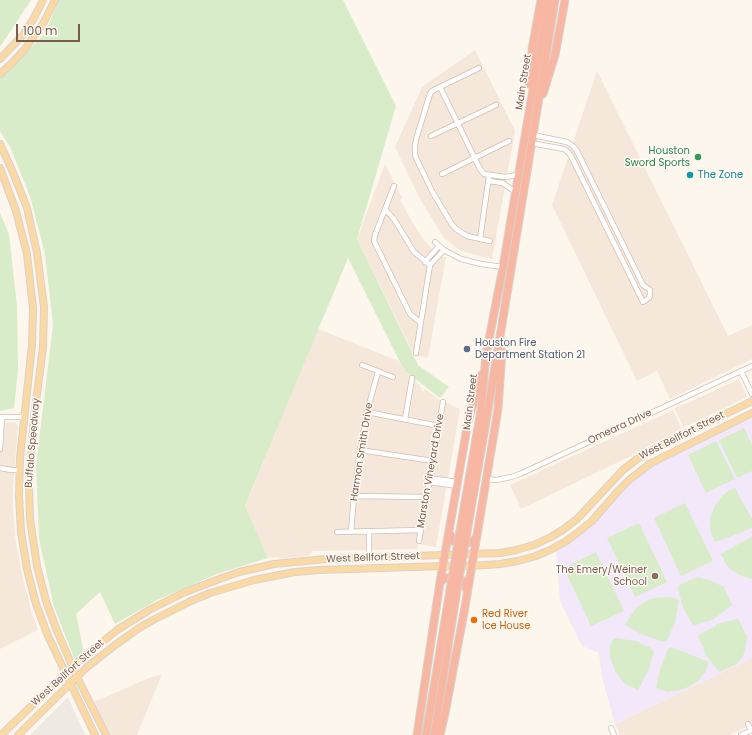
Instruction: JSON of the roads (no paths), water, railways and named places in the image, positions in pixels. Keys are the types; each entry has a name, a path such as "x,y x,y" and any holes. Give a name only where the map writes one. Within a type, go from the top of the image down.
{"highway":[{"path":"530,137 532,49 541,0"},
{"name":"Main Street","path":"463,532 488,410 505,304 530,137 548,0"},
{"name":"Main Street","path":"434,735 480,410 486,355 503,267 518,175 534,125 555,0"},
{"path":"534,125 555,55 565,0"},
{"path":"440,735 467,592 498,410 505,304"},
{"path":"418,735 440,582 468,422 486,355"},
{"path":"449,532 454,542 467,544 476,538"},
{"path":"440,582 446,578 456,578 462,580 465,584 467,592"},
{"name":"Main Street","path":"426,735 454,590"}],"main road":[{"path":"0,59 23,35 43,0"},
{"path":"0,74 24,50 43,24 55,0"},
{"path":"16,43 24,50"},
{"name":"Buffalo Speedway","path":"0,144 27,208 37,253 44,307 43,347 34,418 29,483 32,535 37,566 42,588 57,631 77,677 106,735"},
{"path":"1,171 12,170"},
{"name":"Buffalo Speedway","path":"1,171 16,211 27,254 33,308 32,345 19,470 18,496 21,532 27,569 32,591 48,636 95,735"},
{"path":"27,254 37,253"},
{"path":"32,334 43,333"},
{"name":"West Bellfort Street","path":"1,735 96,647 117,630 150,610 185,592 239,572 274,564 326,559 500,553 534,545 546,540 577,520 623,470 637,459 658,447 752,401"},
{"name":"West Bellfort Street","path":"18,735 87,667 114,646 153,620 189,602 210,593 254,580 295,572 369,568 471,566 500,564 536,556 565,542 592,521 618,490 639,471 651,463 752,413"},
{"path":"24,417 34,418"},
{"path":"658,447 663,456"},
{"path":"19,483 29,483"},
{"path":"598,497 607,504"},
{"path":"546,540 550,550"},
{"path":"369,558 369,568"},
{"path":"294,562 295,572"},
{"path":"32,591 42,588"},
{"path":"185,592 189,602"},
{"path":"133,620 140,628"}],"street":[{"path":"478,68 432,91 415,145 417,160 450,223 462,233 476,238 490,240"},
{"path":"440,87 474,158 484,174 500,177 518,175"},
{"path":"431,136 496,105"},
{"path":"530,137 567,142 577,151 643,285 650,290 649,298 643,302 571,156 564,149 530,137"},
{"path":"442,174 509,141"},
{"path":"576,166 583,163"},
{"path":"480,239 489,176"},
{"path":"500,177 500,183"},
{"path":"489,181 504,183 515,192"},
{"path":"394,186 374,241 410,314 420,322"},
{"path":"386,209 394,219 414,252 430,265"},
{"path":"606,226 612,223"},
{"path":"425,262 437,244 454,256 467,261 503,267"},
{"path":"416,353 430,265 444,250"},
{"path":"632,278 638,275"},
{"path":"362,366 393,377"},
{"name":"Omeara Drive","path":"486,479 496,480 520,474 752,366"},
{"path":"741,371 752,394"},
{"name":"Harmon Smith Drive","path":"351,532 360,450 367,412 378,372"},
{"path":"405,419 412,378"},
{"name":"Marston Vineyard Drive","path":"420,541 443,402"},
{"path":"367,412 439,426"},
{"path":"0,450 1,417 24,417"},
{"path":"360,450 433,461"},
{"path":"0,468 19,470"},
{"path":"430,480 457,484"},
{"path":"354,496 427,497"},
{"path":"338,532 421,530"},
{"path":"369,532 369,558"},
{"path":"741,735 752,730 748,724"},
{"path":"611,728 614,735"}],"place":[{"name":"Houston Sword Sports","path":"698,157"},
{"name":"The Zone","path":"690,175"},
{"name":"Houston Fire Department Station 21","path":"467,349"},
{"name":"The Emery/Weiner School","path":"655,576"},
{"name":"Red River Ice House","path":"474,620"}]}
